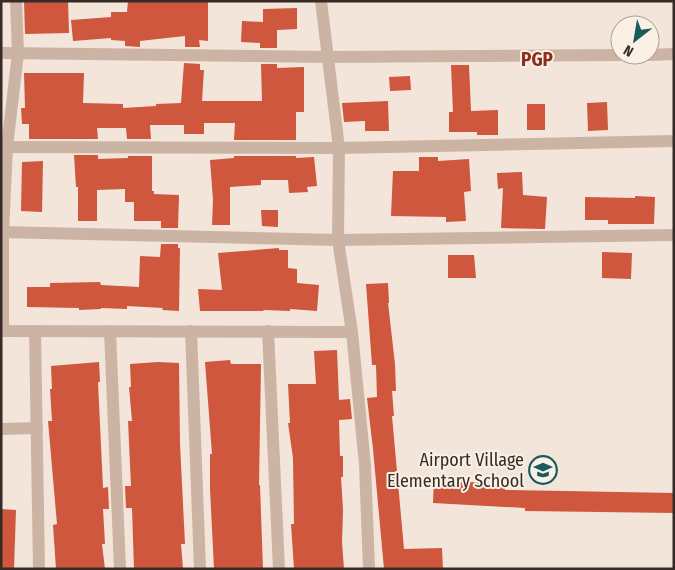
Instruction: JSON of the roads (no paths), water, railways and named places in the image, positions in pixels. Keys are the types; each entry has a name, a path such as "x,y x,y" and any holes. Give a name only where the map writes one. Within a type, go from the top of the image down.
{"street":[{"path":"16,1 18,53 4,147 2,331 352,332"},
{"path":"321,1 339,148 338,240 352,332 365,466 369,569"},
{"path":"1,53 328,58 610,55"},
{"path":"660,55 674,54"},
{"path":"4,147 339,148 674,141"},
{"path":"2,232 338,240 674,235"},
{"path":"110,331 120,569"},
{"path":"191,331 200,569"},
{"path":"268,331 279,569"},
{"path":"35,332 39,569"},
{"path":"1,429 37,428"}],"place":[{"name":"Airport Village Elementary School","path":"543,470"}],"district":[{"name":"PGP","path":"537,59"}]}
